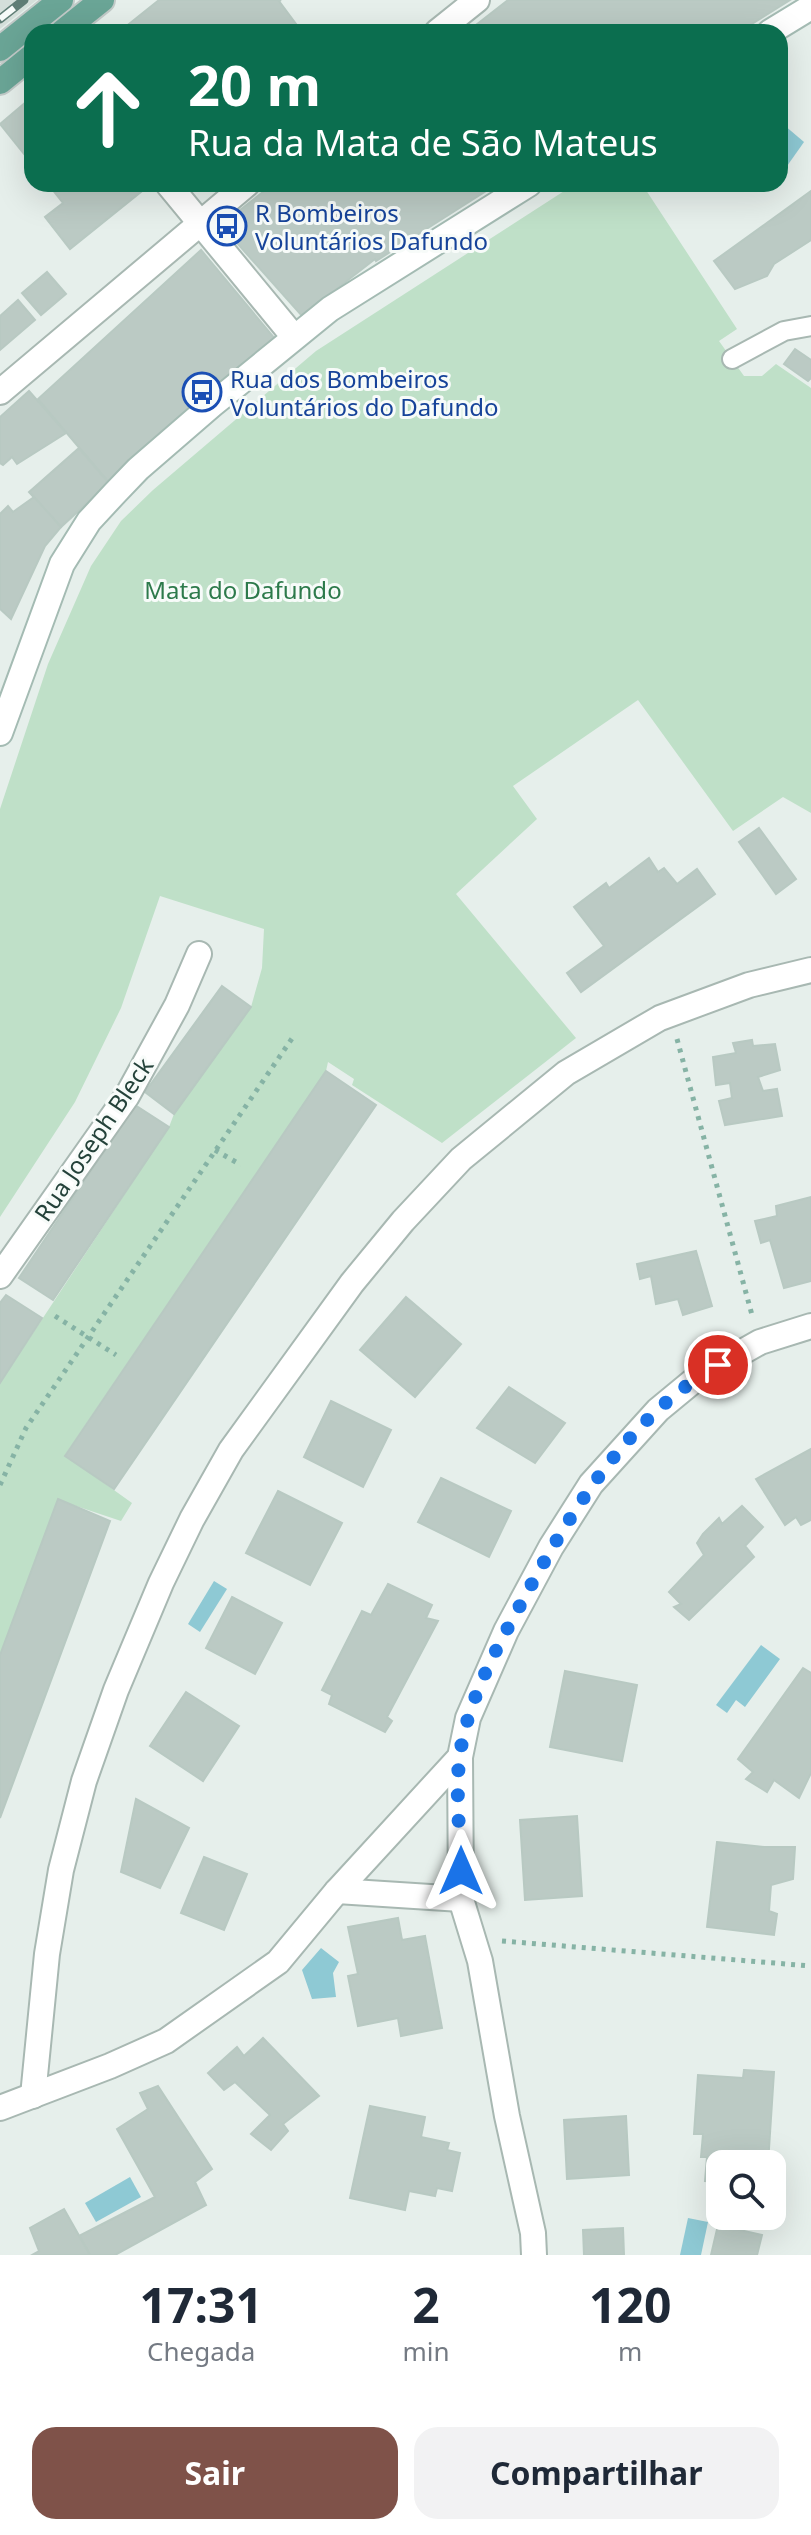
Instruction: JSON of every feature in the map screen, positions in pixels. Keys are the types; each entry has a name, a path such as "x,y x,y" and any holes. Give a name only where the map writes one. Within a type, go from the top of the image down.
{"main road":[{"path":"31,24 61,0"},
{"path":"72,24 102,0"},
{"path":"0,49 24,30"},
{"path":"0,82 24,62"}],"street":[{"path":"447,24 477,0"},
{"path":"783,24 811,7"},
{"path":"175,192 294,337"},
{"path":"0,392 237,192"},
{"path":"0,733 62,564 89,521 138,469 294,337 362,288 516,192"},
{"name":"Rua Joseph Bleck","path":"0,1276 127,1096 177,1005 199,954"},
{"path":"33,2096 47,1954 61,1870 84,1781 116,1690 161,1583 231,1450 352,1283 403,1221 461,1159 566,1073 660,1018 749,985 811,970"},
{"path":"534,2255 533,2233 507,2116 480,1961 461,1899 460,1757 468,1718 506,1631 551,1547 591,1484 624,1445 698,1377 760,1342 811,1326"},
{"path":"0,2108 166,2041 278,1962 337,1891 460,1757"},
{"path":"337,1891 461,1899"}],"lane":[{"path":"732,359 784,331 811,326"}],"path":[{"path":"671,1015 760,1342"},
{"path":"0,1485 26,1428 293,1037"},
{"path":"215,1150 241,1165"},
{"path":"55,1316 116,1355"},
{"path":"502,1939 811,1966"}],"shaded area":[{"path":"0,0 37,0 0,29"}],"green space":[{"name":"Mata do Dafundo","path":"563,192 647,192 737,329 719,341 744,376 762,376 776,364 811,388 811,813 783,797 733,831 638,700 513,786 537,819 456,894 576,1038 442,1143 352,1085 354,1079 328,1062 326,1071 65,1455 132,1503 121,1521 58,1500 0,1655 0,1383 169,1127 174,1114 251,1007 262,968 264,929 160,896 121,1008 75,1102 0,1217 0,809 48,664 91,566 121,521 316,351"}],"water":[{"path":"788,128 804,142 788,165"},
{"path":"214,1581 227,1589 200,1632 188,1624"},
{"path":"761,1645 780,1659 745,1707 736,1700 727,1713 716,1705"},
{"path":"321,1948 339,1962 333,1973 336,1997 312,1999 302,1970"},
{"path":"130,2177 141,2197 96,2222 85,2203"},
{"path":"688,2218 706,2222 701,2255 680,2255"}],"building":[{"path":"159,0 281,0 296,24 129,24"},
{"path":"508,0 790,0 752,24 477,24"},
{"path":"24,104 24,154 0,124"},
{"path":"811,191 811,240 774,264 767,276 735,289 714,261"},
{"path":"54,192 141,192 70,249 45,217 63,203"},
{"path":"263,192 484,192 375,259 302,316 221,225"},
{"path":"201,250 275,339 109,483 38,399"},
{"path":"47,272 66,294 41,315 22,293"},
{"path":"18,300 35,320 0,350 0,316"},
{"path":"795,349 811,360 811,378 808,381 784,364"},
{"path":"29,391 66,433 17,464 12,457 3,465 0,463 0,417"},
{"path":"79,448 109,483 61,527 29,492"},
{"path":"34,497 61,527 45,546 11,619 0,609 0,514 8,506 13,512"},
{"path":"759,828 796,879 776,894 739,842"},
{"path":"649,858 658,872 664,868 677,884 697,869 715,894 581,992 567,973 604,946 574,907 606,883 609,888"},
{"path":"222,986 251,1007 174,1114 145,1092"},
{"path":"752,1040 753,1046 775,1044 780,1070 758,1077 763,1091 777,1089 782,1116 725,1125 719,1101 732,1098 730,1083 716,1085 713,1057 736,1053 733,1043"},
{"path":"326,1071 376,1105 114,1489 65,1456"},
{"path":"135,1105 169,1127 53,1300 19,1278"},
{"path":"811,1197 811,1281 784,1288 770,1240 761,1243 755,1221 777,1216 776,1206"},
{"path":"696,1251 712,1306 683,1315 678,1299 656,1304 651,1276 640,1279 637,1264"},
{"path":"6,1295 42,1318 0,1383 0,1303"},
{"path":"406,1297 461,1344 415,1397 360,1350"},
{"path":"509,1387 565,1423 535,1463 477,1428"},
{"path":"331,1401 391,1430 363,1487 304,1457"},
{"path":"811,1449 811,1520 801,1525 796,1517 785,1525 756,1479"},
{"path":"441,1478 511,1511 489,1557 418,1522"},
{"path":"278,1491 342,1523 310,1585 246,1553"},
{"path":"58,1499 110,1521 0,1818 0,1655"},
{"path":"742,1506 763,1527 745,1546 754,1557 689,1620 674,1607 681,1604 669,1592 704,1555 697,1543 703,1534 719,1518 722,1524"},
{"path":"388,1584 432,1605 426,1618 438,1621 387,1717 392,1721 385,1732 329,1704 332,1695 322,1690 362,1611 371,1615"},
{"path":"232,1597 282,1623 255,1674 206,1648"},
{"path":"803,1668 811,1673 811,1773 799,1798 774,1780 767,1792 746,1779 753,1772 738,1759"},
{"path":"565,1671 637,1685 622,1761 550,1747"},
{"path":"186,1692 239,1726 203,1781 150,1746"},
{"path":"136,1799 189,1828 160,1888 121,1872"},
{"path":"577,1816 582,1896 525,1900 520,1820"},
{"path":"717,1842 795,1847 793,1879 771,1885 769,1911 777,1914 774,1935 707,1927"},
{"path":"204,1857 247,1874 224,1930 181,1913"},
{"path":"398,1918 402,1940 425,1936 442,2028 401,2036 398,2018 358,2026 348,1976 358,1974 348,1927"},
{"path":"263,2038 319,2096 283,2124 288,2131 271,2150 251,2134 270,2115 235,2082 224,2090 208,2073 237,2047 244,2056"},
{"path":"744,2070 774,2072 769,2150 706,2150 706,2157 701,2157 703,2134 694,2134 698,2075 743,2078"},
{"path":"158,2086 212,2169 195,2182 206,2205 115,2255 90,2255 79,2236 155,2197 117,2129 148,2109 140,2093"},
{"path":"370,2106 425,2117 421,2137 449,2143 447,2150 460,2153 452,2191 437,2188 435,2196 409,2191 405,2210 350,2198"},
{"path":"626,2116 629,2175 567,2179 564,2120"},
{"path":"64,2209 90,2255 32,2255 39,2251 30,2228"},
{"path":"623,2228 624,2255 584,2255 583,2230"},
{"path":"717,2230 740,2230 762,2235 757,2255 711,2255"}],"railway":[{"path":"0,19 24,0"}],"place":[{"name":"R Bombeiros Voluntários Dafundo","path":"227,226"},
{"name":"Rua dos Bombeiros Voluntários do Dafundo","path":"202,392"}],"route":[{"path":"461,1871 460,1757 468,1718 506,1631 551,1547 591,1484 658,1410 718,1365"}]}
